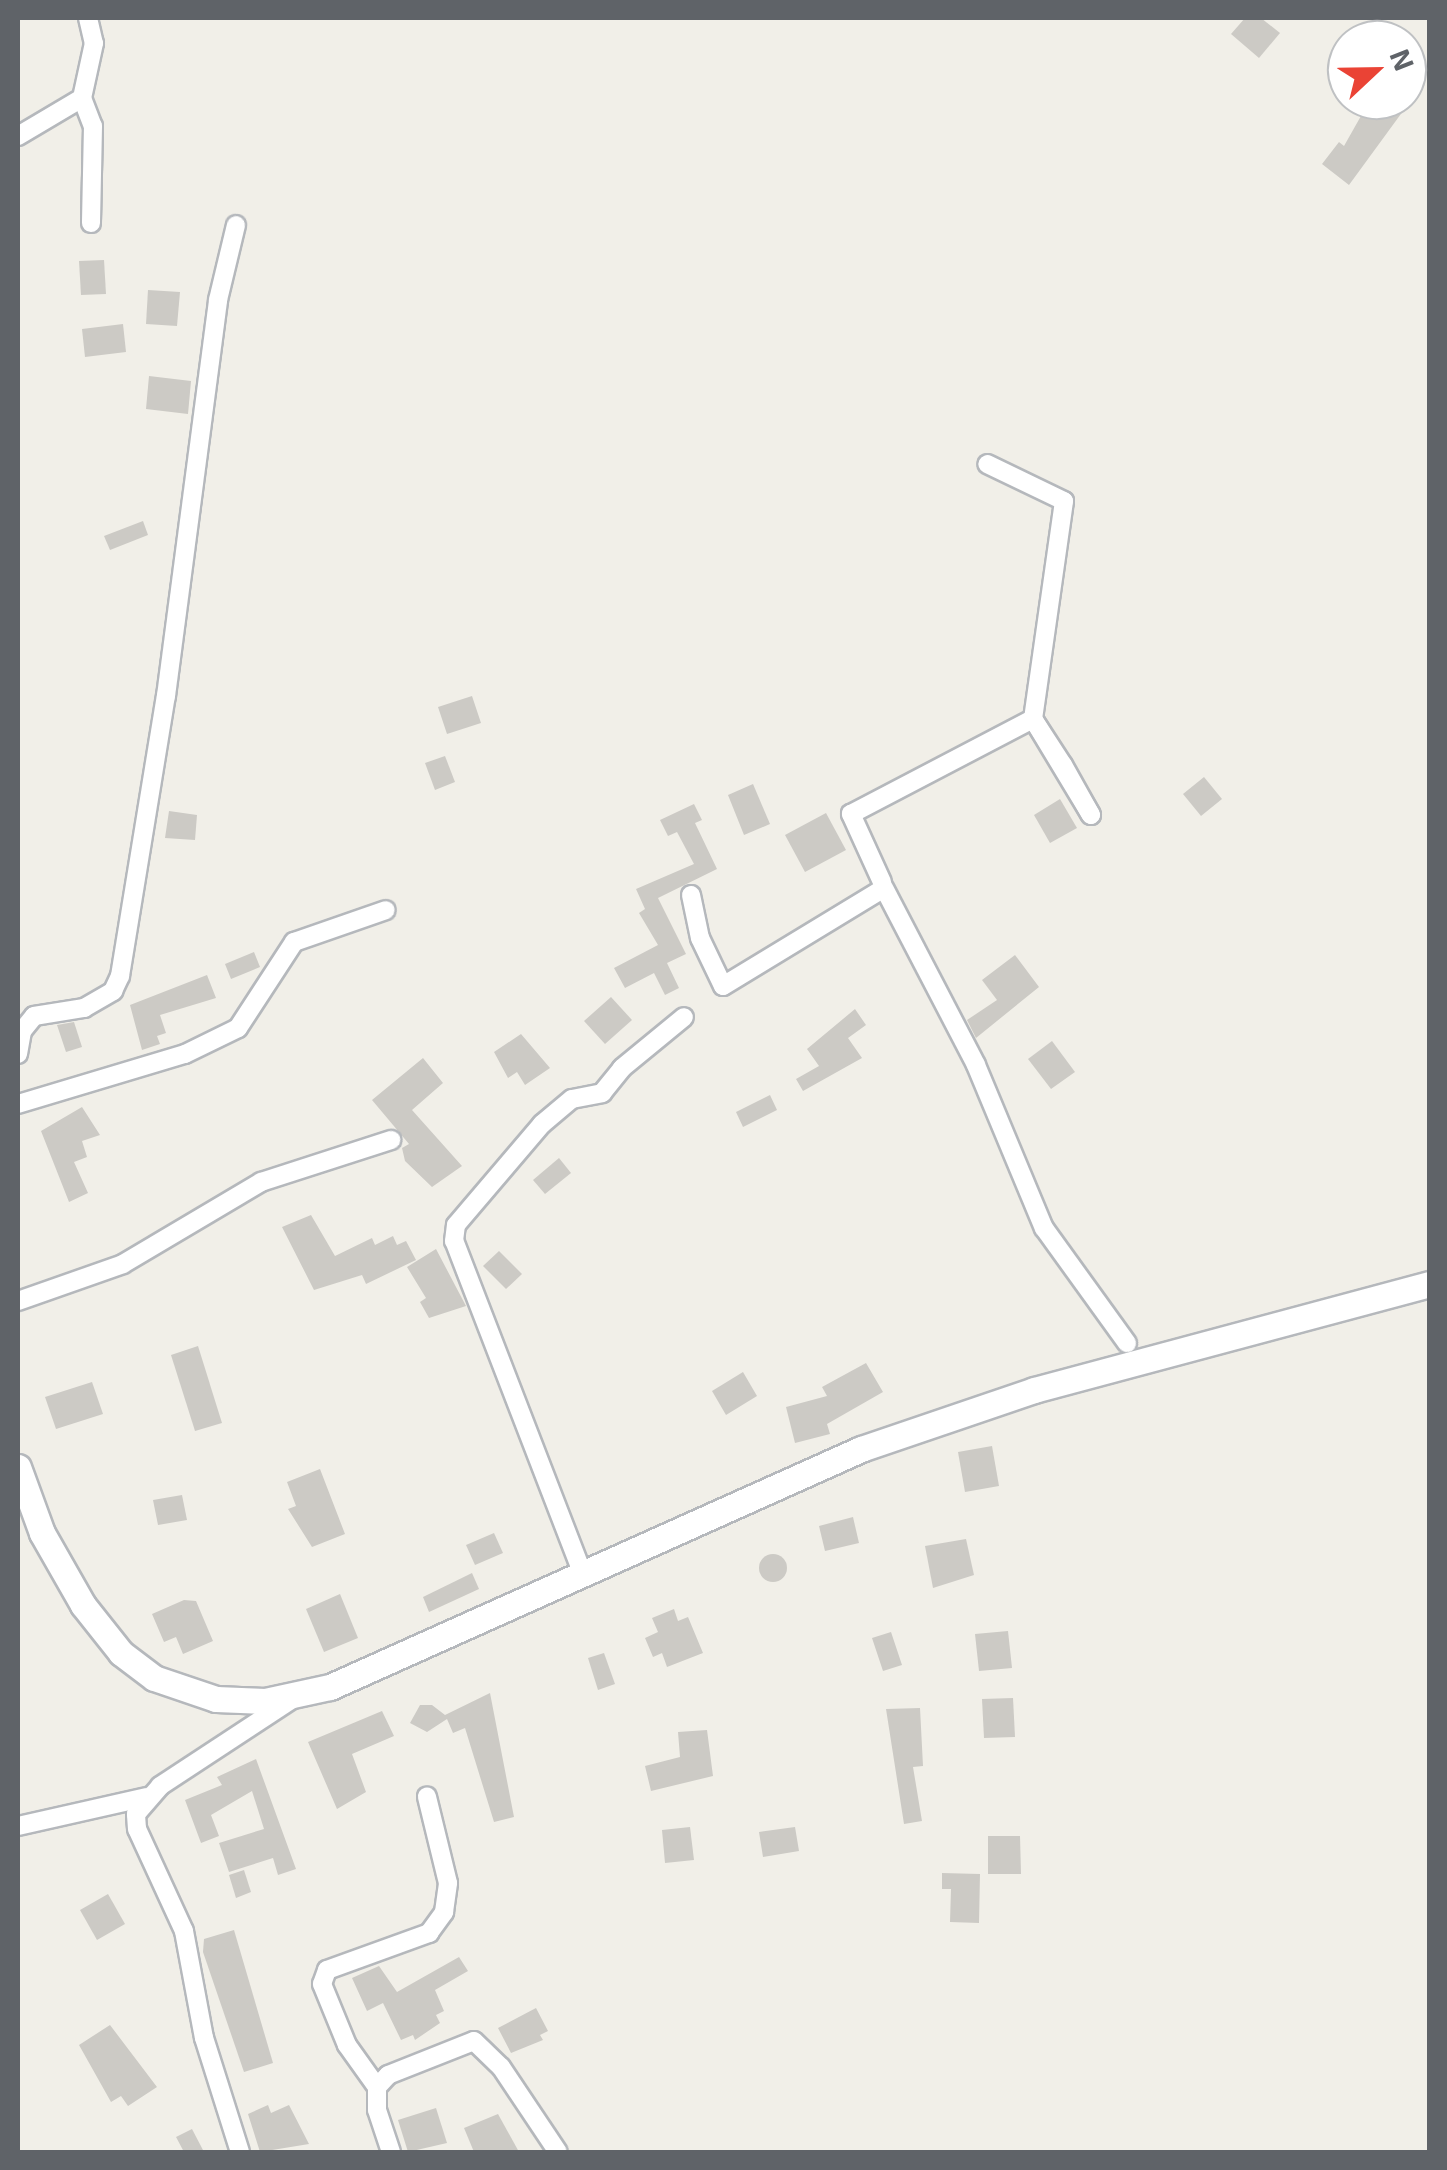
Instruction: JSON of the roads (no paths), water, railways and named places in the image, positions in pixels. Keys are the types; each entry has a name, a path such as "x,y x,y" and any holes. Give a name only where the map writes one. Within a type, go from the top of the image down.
{"street":[{"path":"88,18 94,43 82,98 93,126 91,223"},
{"path":"18,136 82,98"},
{"path":"18,1054 22,1032 34,1016 84,1008 113,991 120,976 166,696 218,300 236,225"},
{"path":"986,464 1064,500 1034,719 1043,735 1090,815 1034,719"},
{"path":"882,882 850,814 1034,719"},
{"path":"691,896 700,938 722,986 884,888 976,1065 1044,1228 1127,1344"},
{"path":"18,1104 185,1054 238,1028 294,942 386,910"},
{"path":"582,1572 454,1241 456,1225 542,1124 572,1099 602,1093 622,1068 684,1017"},
{"path":"18,1301 123,1264 261,1182 390,1140"},
{"path":"18,1467 42,1533 82,1604 122,1653 154,1678 216,1699 265,1700 330,1687 860,1449 968,1412 1430,1284"},
{"path":"18,1826 147,1797 303,1692"},
{"path":"147,1797 136,1814 137,1829 184,1931 204,2038 240,2152"},
{"path":"391,2152 377,2110 377,2087 348,2044 322,1984 327,1970 429,1934 444,1912 448,1883 427,1797"},
{"path":"377,2087 388,2075 474,2041 500,2067 558,2152"}]}
